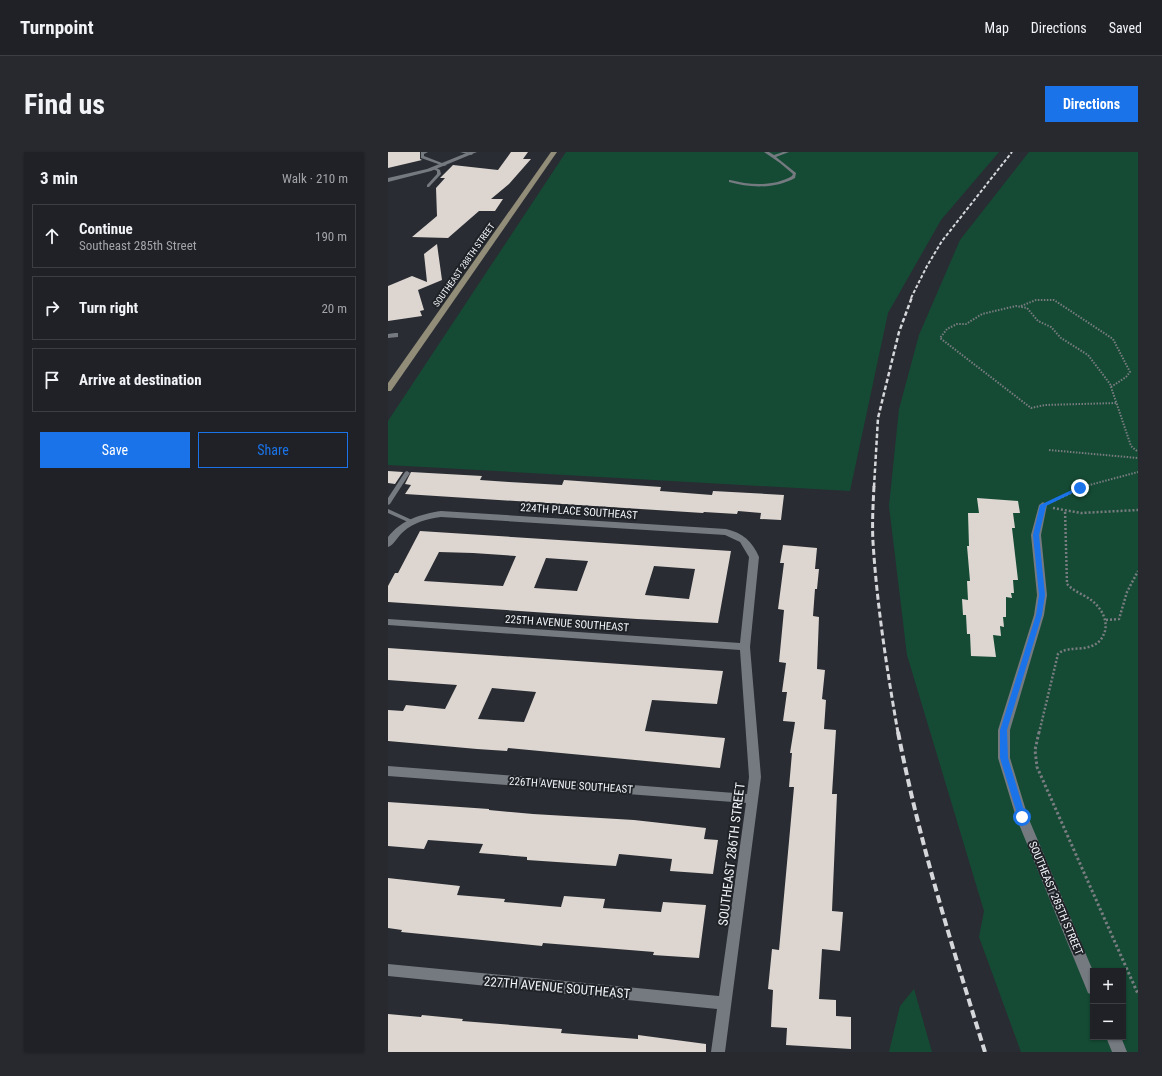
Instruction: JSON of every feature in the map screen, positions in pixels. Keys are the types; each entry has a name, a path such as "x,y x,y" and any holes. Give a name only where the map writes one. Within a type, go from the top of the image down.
{"street":[{"name":"SOUTHEAST 288TH STREET","path":"388,389 554,152"},
{"path":"388,180 418,174 445,165 473,153"},
{"name":"SOUTHEAST 285TH STREET","path":"1043,505 1036,540 1042,595 1039,615 1004,730 1004,758 1022,817 1090,981"},
{"name":"224TH PLACE SOUTHEAST","path":"410,521 424,516 441,514 726,532 735,535 746,542"},
{"path":"388,544 395,532 410,521"},
{"name":"SOUTHEAST 286TH STREET","path":"718,1052 755,777 745,647 754,557 751,548 746,542"},
{"name":"225TH AVENUE SOUTHEAST","path":"388,622 745,647"},
{"name":"226TH AVENUE SOUTHEAST","path":"388,771 753,799"},
{"name":"227TH AVENUE SOUTHEAST","path":"388,970 725,1003"},
{"path":"1114,1040 1120,1052"}],"lane":[{"path":"426,152 422,154 422,157 445,165"},
{"path":"462,152 473,153"},
{"path":"730,181 756,185 790,180 794,177 795,174 774,156 766,152"},
{"path":"774,156 787,152"},
{"path":"428,186 439,174 439,171 434,168"},
{"path":"388,503 407,473"},
{"path":"388,511 410,521"}],"path":[{"path":"1111,387 1126,377 1130,372 1113,339 1054,300 1036,300 1021,306 1009,307 982,314 966,324 957,324 947,329 940,338 1031,408 1045,404 1116,403"},
{"path":"1021,306 1027,308 1038,321 1051,327 1061,338 1088,354 1111,387 1131,446 1138,452"},
{"path":"1049,450 1138,458"},
{"path":"1043,505 1080,488 1138,472"},
{"path":"1043,505 1081,513 1138,510"},
{"path":"1065,510 1067,584 1070,588 1088,596 1102,610 1106,620 1107,630 1101,640 1092,646 1081,650 1061,651 1058,654 1035,750 1037,767 1138,994"},
{"path":"1106,620 1119,619 1127,592 1138,571"}],"green space":[{"path":"566,152 999,152 941,220 888,313 850,491 388,465 388,421"},
{"path":"1029,152 1138,152 1138,1052 1021,1052 979,937 984,911 907,655 889,506 899,409 919,335 960,240"},
{"path":"914,989 932,1052 889,1052 900,1006"}],"building":[{"path":"388,152 420,152 420,159 422,160 388,168"},
{"path":"511,152 528,152 523,159 531,159 509,184 491,199 503,199 495,211 479,211 448,238 412,237 437,216 436,188 445,178 440,178 453,165 498,170"},
{"path":"437,244 442,280 418,290 424,310 420,311 422,316 388,321 388,286 412,276 427,282 424,254"},
{"path":"388,471 403,472 395,484 388,483"},
{"path":"411,472 482,476 480,480 509,482 562,485 564,480 661,487 660,491 712,495 713,491 784,495 781,520 760,519 761,513 738,511 737,514 703,513 405,494 411,485 405,484"},
{"path":"977,498 1018,501 1020,513 1013,513 1015,528 1012,528 1018,580 1013,580 1014,593 1011,593 1012,598 1006,597 1006,617 1003,617 1004,627 1000,626 1001,636 993,635 996,657 971,656 970,634 967,634 966,615 963,615 962,599 968,600 967,581 970,581 967,546 969,546 968,513 979,513"},
{"path":"420,531 731,551 718,623 388,602 388,586 395,573 398,573","holes":["439,552 473,553 516,556 503,586 424,581","546,558 588,561 577,591 534,588","654,566 695,569 689,599 645,595"]},
{"path":"783,545 817,548 815,569 819,569 817,589 815,589 813,616 819,617 817,669 825,670 822,699 826,700 824,729 836,730 832,794 837,794 832,911 843,912 840,951 822,949 819,999 836,1000 836,1016 851,1017 851,1049 786,1045 787,1028 771,1027 773,990 768,989 772,949 779,950 794,787 789,787 792,753 790,753 795,722 783,721 787,692 782,692 786,663 779,662 784,610 778,609 784,563 780,563"},
{"path":"388,648 723,671 717,704 652,700 645,731 725,738 720,768 508,748 507,751 388,741 388,710 403,711 406,705 445,709 457,685 388,680","holes":["492,688 536,692 524,722 478,719"]},
{"path":"388,802 489,809 533,814 634,820 706,828 704,839 718,840 713,874 670,871 672,859 619,854 616,866 527,860 527,857 479,853 483,844 428,840 424,849 388,846"},
{"path":"388,878 460,886 457,895 505,899 504,902 561,907 564,896 605,899 603,908 661,912 663,902 706,905 699,958 653,955 654,952 543,943 542,946 401,932 402,930 388,928"},
{"path":"388,1014 421,1017 422,1015 463,1019 462,1021 562,1029 561,1033 638,1039 638,1035 706,1044 706,1052 388,1052"}],"railway":[{"path":"911,298 927,266 942,241 1012,152"},
{"path":"874,487 878,418 899,332 912,297"},
{"path":"874,486 873,535 877,590 886,662 898,733"},
{"path":"898,732 906,773 926,853 985,1052"}],"route":[{"path":"1022,817 1004,758 1004,730 1039,615 1042,595 1036,535 1043,505 1080,488"}]}
